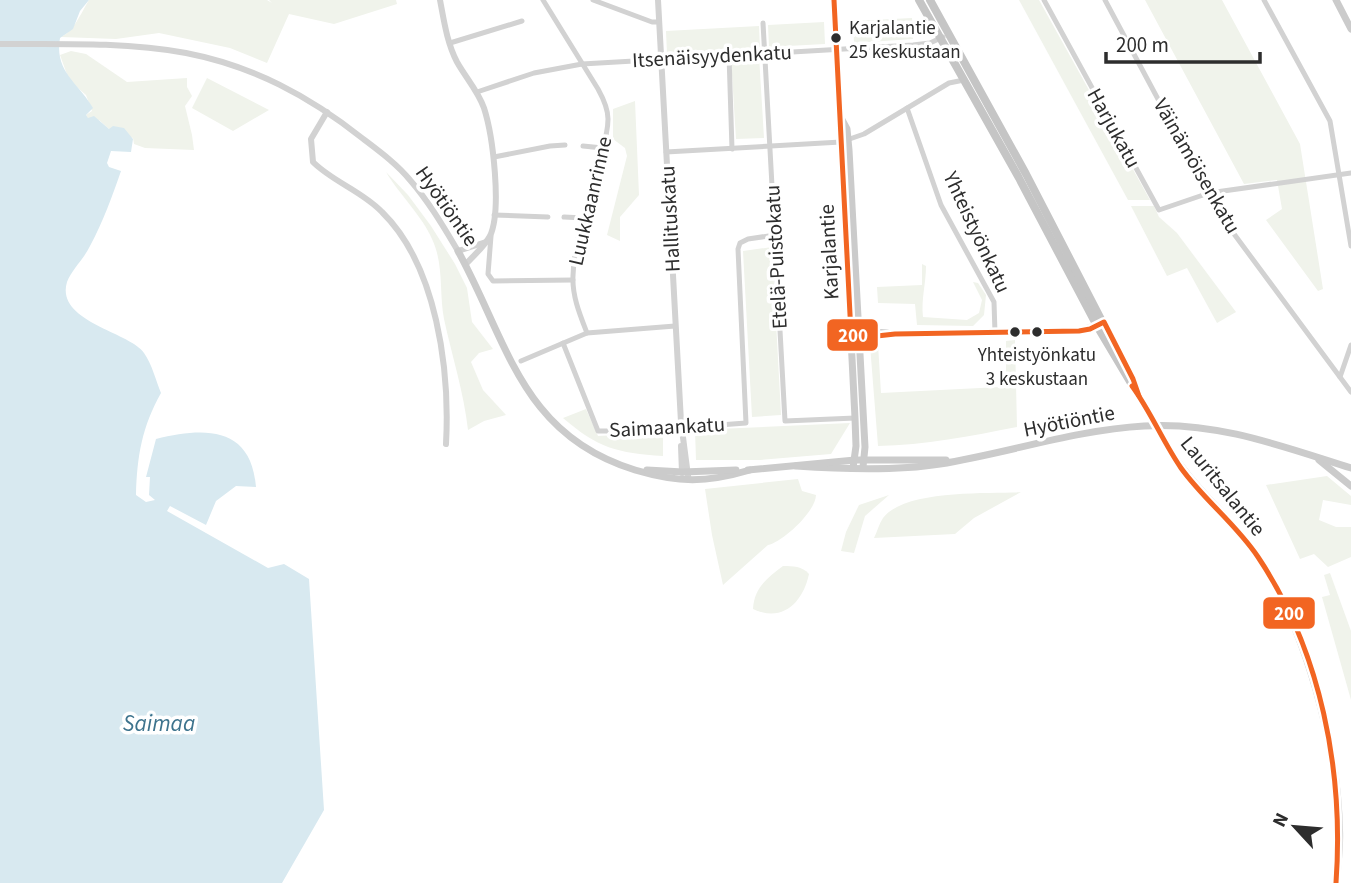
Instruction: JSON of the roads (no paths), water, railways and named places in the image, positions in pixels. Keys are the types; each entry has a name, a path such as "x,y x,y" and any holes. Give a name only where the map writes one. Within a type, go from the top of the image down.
{"main road":[{"name":"Karjalantie","path":"834,0 864,463"},
{"name":"Lauritsalantie","path":"919,0 945,36 1026,174 1100,323"},
{"name":"Lauritsalantie","path":"930,0 964,80 1133,379 1139,396 1165,442 1187,475 1258,556 1284,601 1303,648 1326,731 1339,831 1335,883"},
{"path":"1336,0 1347,12 1351,29"},
{"name":"Hyötiöntie","path":"458,251 509,358 551,420 575,443 615,463 659,477 688,481 750,470"},
{"path":"856,334 1079,331 1100,323"},
{"name":"Karjalantie","path":"853,468 856,334"},
{"name":"Hyötiöntie","path":"796,466 853,468 864,463 930,458 957,461 1077,436 1144,426 1224,431 1351,468"},
{"path":"1313,456 1351,486"},
{"name":"Hyötiöntie","path":"632,469 750,470 817,462 855,460 864,463"}],"street":[{"path":"440,0 458,64 477,92 484,108 494,157 494,215 488,267 490,279 572,280"},
{"name":"Luukkaanrinne","path":"543,0 605,102 608,117 603,148 576,247 572,280 576,303 587,333"},
{"path":"593,0 652,22 659,22"},
{"name":"Hallituskatu","path":"658,0 681,427 684,471 688,481"},
{"name":"Harjukatu","path":"1044,0 1160,210 1209,193"},
{"name":"Väinämöisenkatu","path":"1105,0 1220,215 1351,392"},
{"path":"1264,0 1330,121 1351,246"},
{"path":"450,43 522,21"},
{"name":"Etelä-Puistokatu","path":"763,23 785,421 855,418"},
{"name":"Itsenäisyydenkatu","path":"477,92 534,73 582,64 913,45 945,36"},
{"name":"Hyötiöntie","path":"0,44 116,46 183,53 256,72 304,96 384,155 409,178 435,212 458,251"},
{"path":"729,55 732,149"},
{"path":"666,152 845,141 864,134 949,83 964,80"},
{"name":"Yhteistyönkatu","path":"907,108 941,205 993,302 995,332"},
{"path":"327,112 311,139 313,162 382,212 397,229 421,272 432,305 445,366 448,413 446,444"},
{"path":"494,157 565,145"},
{"path":"583,146 603,148"},
{"path":"1209,193 1351,173"},
{"path":"494,215 548,217"},
{"path":"564,217 584,218"},
{"path":"466,264 486,242 491,232"},
{"name":"Saimaankatu","path":"563,343 598,431 639,431 746,423 738,249 740,243 748,239 775,236"},
{"path":"458,251 486,242"},
{"path":"521,361 587,333 675,326"},
{"path":"1340,377 1351,345"}],"water":[{"name":"Saimaa","path":"0,0 89,0 80,11 73,29 60,38 61,60 69,76 93,108 86,115 88,118 94,116 109,129 113,126 124,128 133,139 131,152 111,151 107,163 109,167 121,171 95,237 67,282 66,296 82,317 136,346 144,353 152,367 161,393 149,418 142,442 136,495 146,502 155,500 149,495 150,477 146,477 156,439 208,433 235,442 245,452 252,467 256,487 236,486 216,501 206,525 170,506 167,511 268,568 284,564 309,579 324,810 282,883 0,883"}],"place":[{"name":"Karjalantie 25 keskustaan","path":"836,38"},
{"name":"Yhteistyönkatu 3 keskustaan","path":"1037,332"}]}
